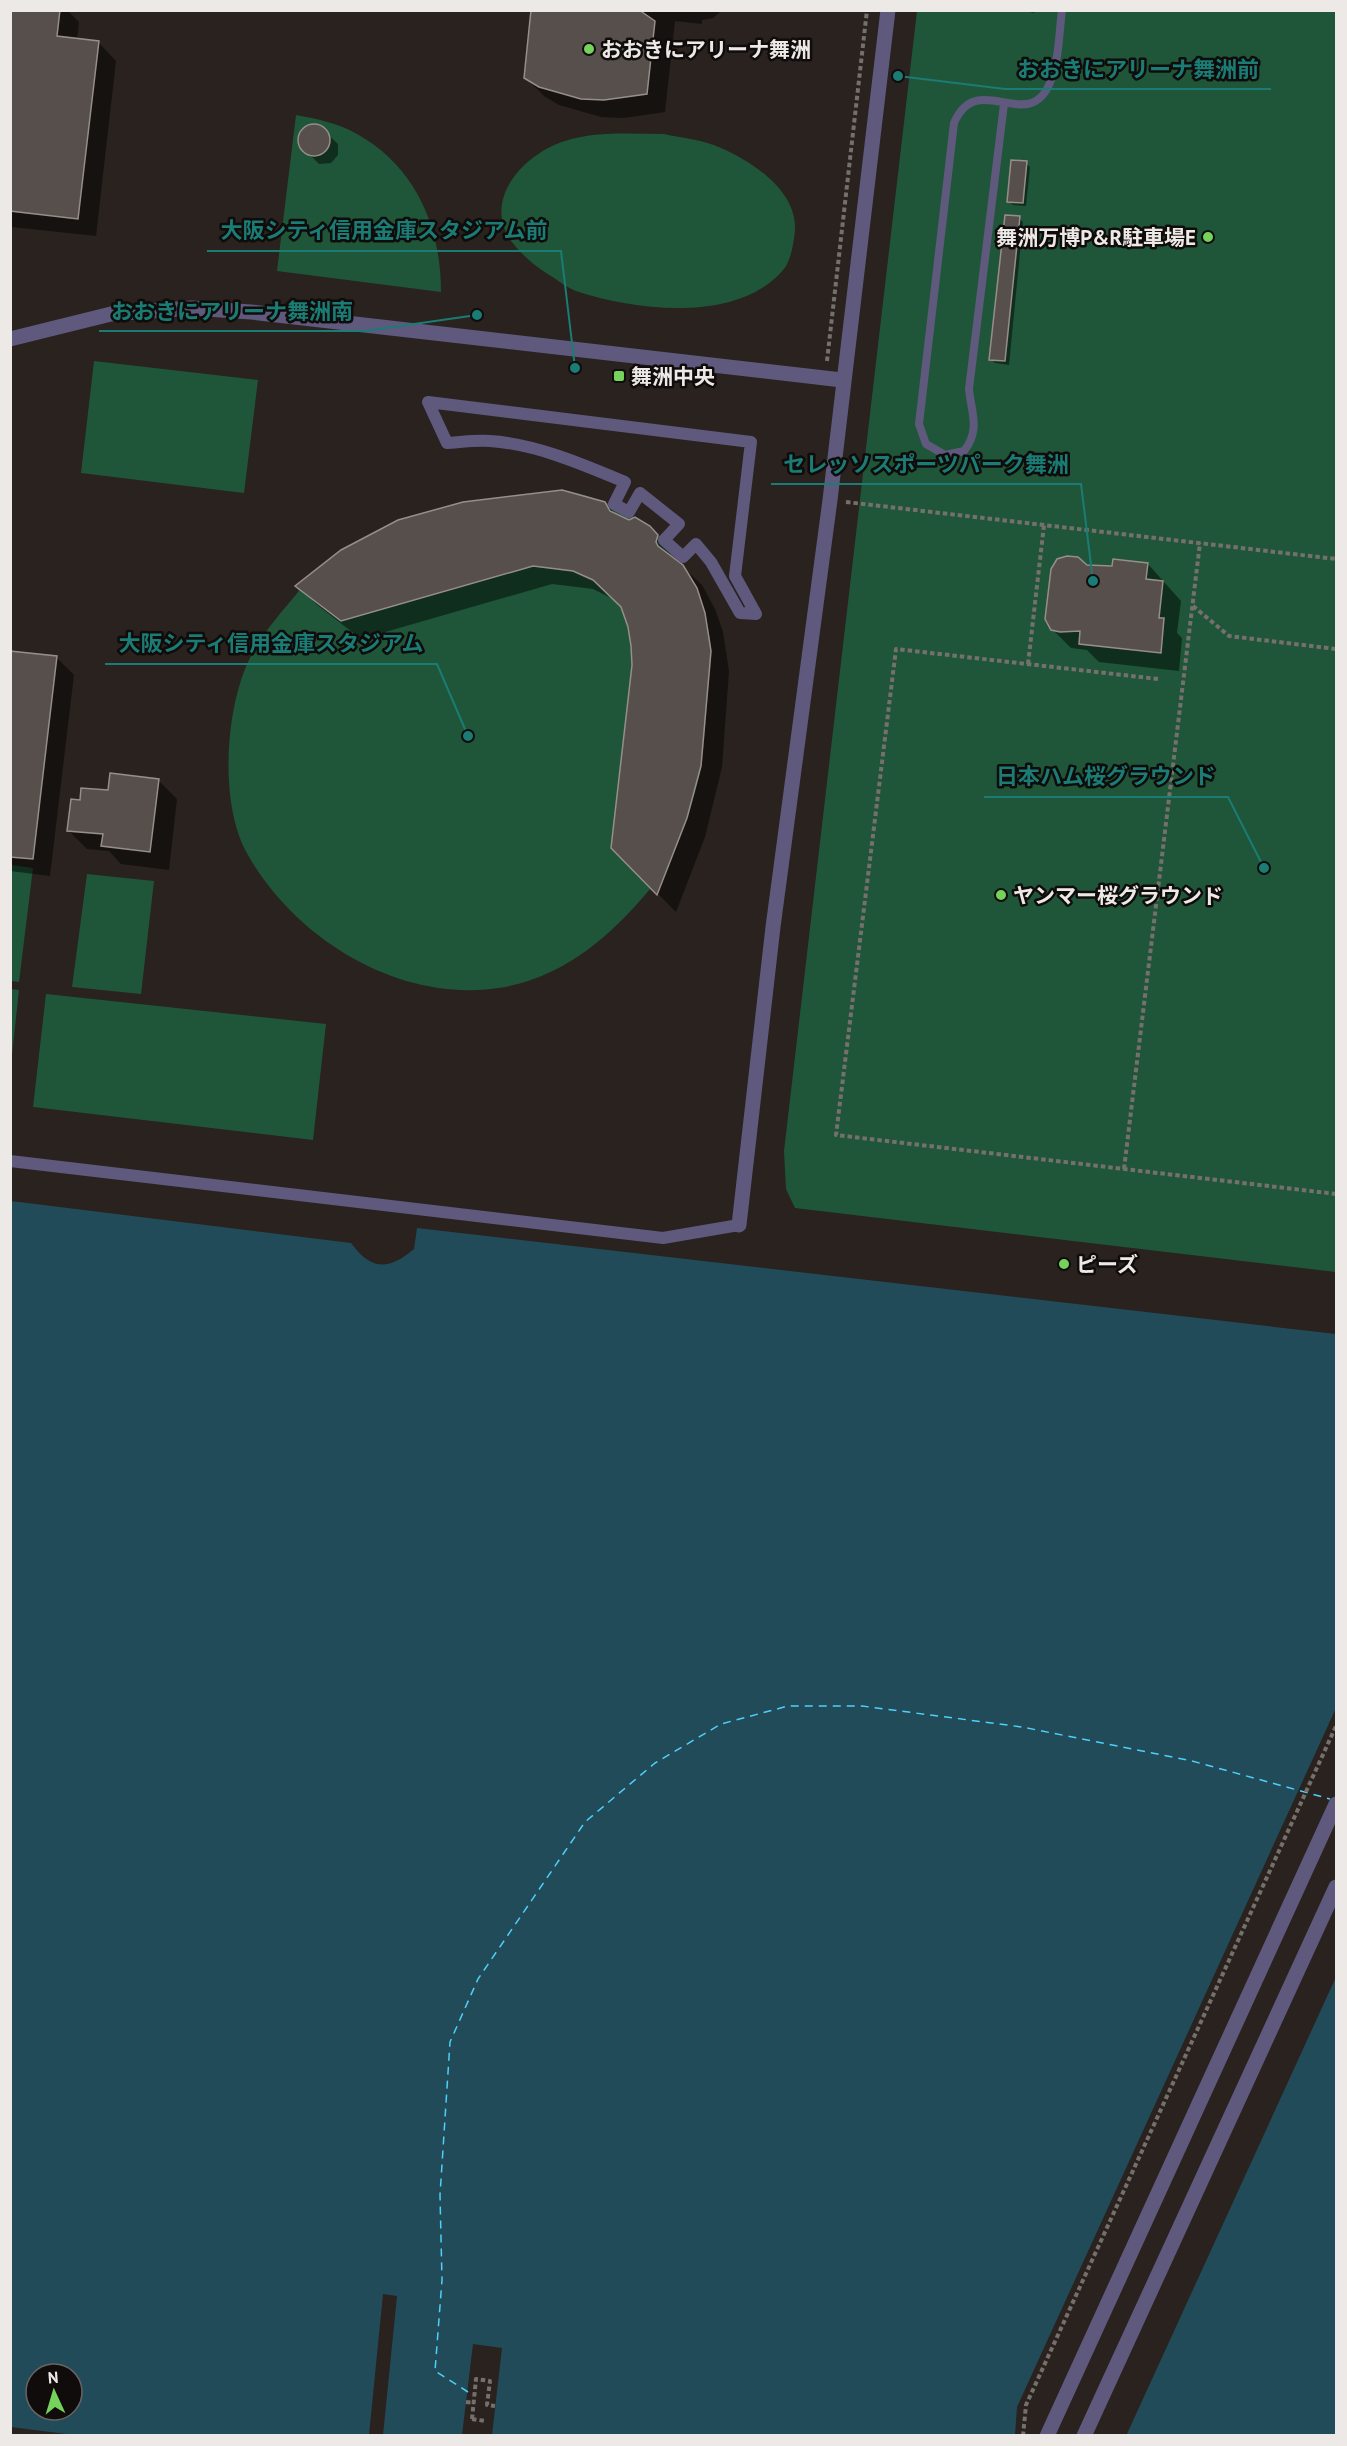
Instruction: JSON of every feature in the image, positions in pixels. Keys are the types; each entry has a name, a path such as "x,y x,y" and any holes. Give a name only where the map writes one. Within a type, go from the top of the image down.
{"street":[{"path":"10,1161 663,1238 739,1226 773,927 830,500 842,380 888,10"},
{"path":"10,339 111,314 191,308 251,312 842,380"},
{"path":"428,402 752,442 735,576 756,614 740,613 711,562 696,544 682,557 664,540 679,524 640,493 629,513 615,504 626,483 580,463 528,447 490,441 447,443 428,402"},
{"path":"1047,2436 1336,1804"},
{"path":"1084,2436 1336,1887"}],"lane":[{"path":"1004,104 969,389 975,421 974,433 964,451 945,454 926,444 919,424 954,123 963,107 981,98 1004,104 1021,105 1035,101 1044,93 1055,67 1062,10"}],"path":[{"path":"817,360 827,361 867,10"},
{"path":"830,500 1336,559"},
{"path":"1028,664 1044,525"},
{"path":"1124,1169 1200,543"},
{"path":"1192,606 1229,636 1336,649"},
{"path":"1158,679 896,649 836,1135 1336,1194"},
{"path":"1023,2436 1026,2405 1336,1726"},
{"path":"485,2421 472,2419 476,2379 483,2383 490,2381 487,2404 495,2406"},
{"path":"466,2402 474,2403"}],"green space":[{"path":"917,11 1336,11 1336,1272 795,1208 786,1189 784,1151"},
{"path":"296,115 327,122 357,134 395,163 410,181 430,222 440,268 441,292 277,271"},
{"path":"664,134 707,143 746,161 771,180 789,203 794,216 795,230 790,256 784,269 765,286 741,298 715,305 687,308 630,304 603,299 568,287 530,261 510,240 503,224 501,210 504,196 518,172 540,153 565,141 589,136"},
{"path":"94,361 258,380 244,493 81,473"},
{"path":"562,490 592,498 619,509 644,524 665,542 683,564 696,589 706,617 711,661 704,746 695,793 682,832 657,895 650,889 602,939 564,965 521,983 498,988 461,990 424,986 388,975 354,959 322,938 294,914 269,886 248,855 233,813 228,763 233,712 245,669 262,637 299,591 295,586 341,550 398,520 463,502"},
{"path":"11,865 33,868 19,982 11,981"},
{"path":"87,874 154,881 141,994 72,987"},
{"path":"10,989 19,990 11,1064"},
{"path":"46,994 326,1024 313,1140 33,1107"}],"water":[{"path":"11,1201 351,1243 366,1258 373,1263 380,1264 396,1261 414,1249 417,1228 1336,1334 1336,2435 82,2436 11,2427"}],"pier":[{"path":"1336,1708 1336,1977 1126,2436 1015,2435 1017,2407"},
{"path":"383,2294 397,2296 383,2435 369,2435"},
{"path":"473,2344 502,2348 492,2435 462,2435"}],"building":[{"path":"10,10 60,10 57,36 99,41 78,219 10,211"},
{"name":"おおきにアリーナ舞洲","path":"531,10 639,10 655,21 647,94 604,100 581,99 539,87 524,78"},
{"path":"314,124 325,129 330,140 325,151 314,156 303,151 298,140 303,129"},
{"path":"1011,160 1027,161 1023,203 1007,202"},
{"path":"1005,215 1020,216 1005,361 989,360"},
{"path":"562,490 605,502 610,511 629,520 635,517 650,526 658,535 656,542 658,546 683,565 697,588 705,613 711,651 701,766 687,818 657,895 611,848 632,665 631,646 628,627 621,607 593,580 573,571 533,566 341,621 295,586 341,550 398,520 463,502"},
{"path":"1067,556 1078,557 1087,565 1112,566 1113,559 1148,563 1146,579 1163,581 1159,618 1164,618 1161,653 1079,644 1080,631 1051,630 1045,619 1051,569 1057,559"},
{"path":"10,651 57,656 33,859 10,857"},
{"path":"110,773 159,779 150,852 101,846 103,834 67,831 71,799 80,800 81,788 108,790"}],"ferry route":[{"path":"468,2392 435,2371 442,2280 440,2195 450,2042 478,1979 585,1822 655,1763 721,1724 788,1706 862,1706 1022,1727 1192,1761 1330,1799"}],"place":[{"name":"おおきにアリーナ舞洲","path":"589,49"},
{"name":"おおきにアリーナ舞洲前","path":"898,76"},
{"name":"舞洲万博P&R駐車場E","path":"1208,237"},
{"name":"おおきにアリーナ舞洲南","path":"477,315"},
{"name":"大阪シティ信用金庫スタジアム前","path":"575,368"},
{"name":"舞洲中央","path":"619,376"},
{"name":"セレッソスポーツパーク舞洲","path":"1093,581"},
{"name":"大阪シティ信用金庫スタジアム","path":"468,736"},
{"name":"日本ハム桜グラウンド","path":"1264,868"},
{"name":"ヤンマー桜グラウンド","path":"1001,895"},
{"name":"ピーズ","path":"1064,1264"}]}
